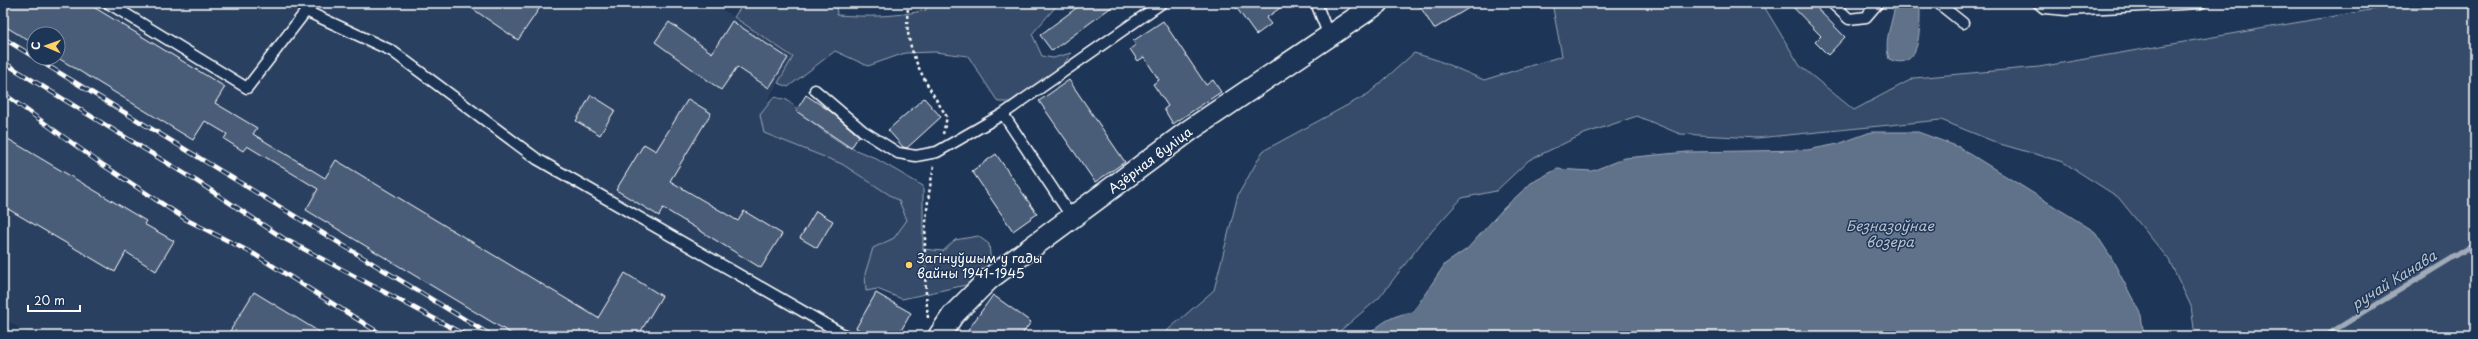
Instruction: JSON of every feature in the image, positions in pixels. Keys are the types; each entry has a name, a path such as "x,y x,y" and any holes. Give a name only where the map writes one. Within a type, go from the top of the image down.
{"street":[{"name":"Азёрная вуліца","path":"934,329 953,315 989,279 1073,219 1190,130 1378,3"}],"lane":[{"path":"108,3 247,88 306,11 392,51 537,159 846,336"},
{"path":"815,90 863,131 898,153 916,156 938,152 1003,114 1162,3"},
{"path":"1316,3 1329,36"},
{"path":"1832,3 1849,19 1866,17 1878,3"},
{"path":"1938,3 1963,23"},
{"path":"2038,3 2044,8 2066,10 2201,3"},
{"path":"1003,114 1073,219"}],"path":[{"path":"909,3 907,14 911,46 920,74 947,117 928,193 924,243 934,329"}],"shaded area":[{"path":"3,3 713,3 793,57 768,99 912,190 914,209 876,293 911,313 898,336 870,336 864,333 862,336 32,336 3,318"},
{"path":"744,3 836,3 837,15 871,16 904,14 926,10 926,3 1059,3 1032,34 1042,56 1053,58 1071,53 1058,74 1011,102 998,102 968,56 935,52 905,53 868,66 835,51 788,87 778,83 793,57 734,17"},
{"path":"1552,3 1762,3 1800,66 1854,110 1914,78 2039,67 2393,6 2475,8 2475,336 2195,336 2191,306 2169,260 2118,197 2063,162 2000,144 1941,120 1757,138 1680,134 1637,116 1584,134 1529,160 1496,191 1462,198 1423,241 1379,298 1334,336 1161,336 1214,290 1238,195 1263,151 1368,94 1414,53 1437,60 1484,80 1562,56"},
{"path":"774,97 787,100 822,130 846,146 873,157 923,186 923,249 943,251 955,240 978,236 989,244 991,264 966,285 902,299 877,289 866,291 865,274 873,248 894,238 907,220 899,201 842,164 764,133 760,115"}],"water":[{"path":"1895,3 1919,3 1920,5 1920,24 1917,45 1913,54 1908,60 1900,62 1889,59 1887,51"},
{"name":"Безназоўнае возера","path":"1871,132 1918,132 1959,147 2094,231 2111,257 2141,315 2144,336 1368,336 1378,326 1389,320 1400,315 1413,312 1445,264 1467,249 1504,208 1531,183 1557,169 1592,171 1625,158 1687,152 1807,150 1838,144"}],"building":[{"path":"3,3 87,3 225,87 215,103 257,128 253,134 325,178 336,160 598,318 625,273 662,296 638,336 515,336 306,210 318,189 247,146 243,151 224,139 227,134 205,121 193,140 66,63 66,26 26,26 26,39 3,25"},
{"path":"464,3 543,3 518,40"},
{"path":"1083,3 1117,3 1052,51 1040,35"},
{"path":"1233,3 1287,3 1266,18 1271,24 1256,35"},
{"path":"1418,3 1477,3 1434,29"},
{"path":"1789,3 1812,3 1845,37 1828,55 1815,42 1821,36"},
{"path":"732,21 788,58 769,88 737,67 721,90 655,42 669,22 712,53"},
{"path":"1163,21 1206,85 1213,80 1221,92 1173,124 1164,109 1168,106 1153,84 1159,80 1144,57 1138,61 1130,49 1136,45 1133,41"},
{"path":"1069,80 1125,162 1095,182 1039,101"},
{"path":"591,95 615,110 600,135 576,121"},
{"path":"806,95 830,111 859,136 851,148 796,111"},
{"path":"924,98 941,117 907,148 903,147 888,130"},
{"path":"688,99 711,113 670,181 738,221 744,211 782,234 761,268 663,208 659,216 616,190 644,144 656,151"},
{"path":"3,136 146,221 144,224 174,241 156,271 126,252 115,272 3,206"},
{"path":"996,154 1037,214 1013,231 972,171"},
{"path":"816,211 833,221 817,248 800,238"},
{"path":"254,292 326,336 227,336"},
{"path":"876,293 911,313 898,336 870,336 856,328"},
{"path":"993,295 1031,322 1021,336 977,336 968,330"}],"waterway":[{"name":"ручай Канава","path":"2325,336 2475,244"}],"railway":[{"path":"3,38 26,52"},
{"path":"3,62 198,182 283,238 467,336"},
{"path":"48,66 492,336"},
{"path":"3,93 97,161 187,220 254,254 384,336"}],"place":[{"name":"Загінуўшым у гады вайны 1941-1945","path":"909,265"}]}
